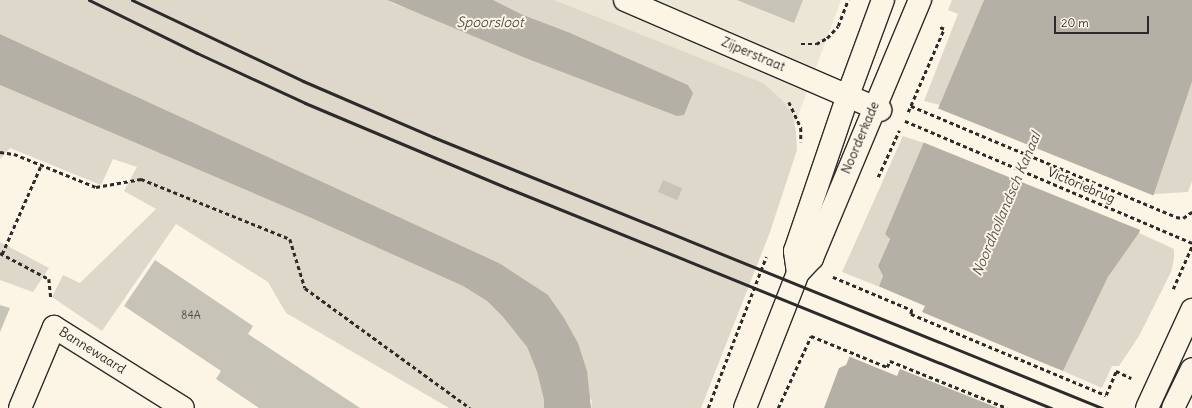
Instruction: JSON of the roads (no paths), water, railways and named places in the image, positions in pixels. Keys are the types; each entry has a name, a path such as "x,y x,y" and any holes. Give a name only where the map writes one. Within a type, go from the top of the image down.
{"main road":[{"name":"Zijperstraat","path":"625,0 848,95 877,109"},
{"name":"Noorderkade","path":"798,273 795,251 848,95 883,0"},
{"name":"Noorderkade","path":"745,408 798,273 812,258 877,109 920,0"},
{"path":"1147,408 1192,310"},
{"name":"Bannewaard","path":"20,408 54,327 184,408"},
{"path":"1173,408 1192,370"}],"water":[{"name":"Spoorsloot","path":"387,0 493,0 523,15 568,32 688,85 693,93 684,115 677,116 523,57"},
{"name":"Noordhollandsch Kanaal","path":"984,0 1192,0 1192,82 1154,194 1139,233 1108,277 1063,371 1041,363 1022,408 824,408 839,368 846,365 854,346 884,360 905,307 875,297 883,276 878,266 890,239 885,234"},
{"path":"0,34 499,263 548,295 564,318 578,343 587,371 591,408 544,408 544,400 537,372 527,347 503,317 487,301 463,286 309,217 0,85"}],"railway":[{"path":"89,0 197,53 305,103 510,189 1051,408"},
{"path":"132,0 303,81 433,137 1102,408"}]}
